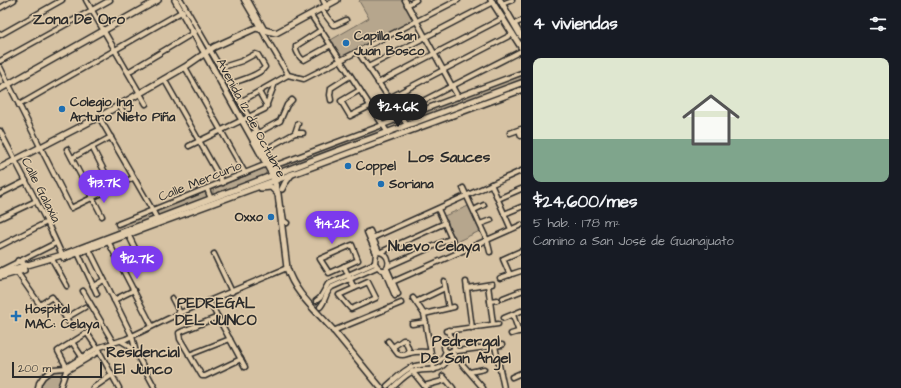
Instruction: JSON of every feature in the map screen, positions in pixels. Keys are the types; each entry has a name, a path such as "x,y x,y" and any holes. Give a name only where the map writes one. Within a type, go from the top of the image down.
{"main road":[{"path":"0,89 158,0"},
{"name":"Avenida 12 de Octubre","path":"176,0 194,33 208,52 271,166 275,177 287,268 291,279 299,292 384,387"},
{"path":"0,168 99,118 208,52 256,30 276,36 337,0"},
{"path":"327,7 342,0"},
{"path":"492,1 521,47"},
{"path":"501,2 521,36"},
{"path":"158,221 211,199 275,177 407,125 521,83"},
{"path":"0,277 17,272 23,268 78,253 128,231 256,188 275,177 292,174 521,90"},
{"path":"282,189 284,183 292,174"},
{"path":"256,188 271,187 278,194"},
{"path":"0,272 53,261 129,231"},
{"path":"18,261 23,263 23,268"}],"street":[{"path":"0,8 14,0"},
{"path":"0,35 62,0"},
{"path":"86,0 146,104"},
{"path":"0,62 110,0"},
{"path":"181,0 208,52 220,68 240,102 246,119 258,133 266,149 271,166"},
{"path":"244,0 264,32"},
{"path":"248,0 287,74 304,79 458,0"},
{"path":"323,0 327,7"},
{"path":"405,0 458,97"},
{"path":"407,5 416,0"},
{"path":"501,2 512,0"},
{"path":"368,67 492,1"},
{"path":"322,10 333,25 346,20"},
{"path":"19,105 183,12"},
{"path":"312,16 388,133"},
{"path":"378,83 503,18"},
{"path":"514,24 521,22"},
{"path":"321,30 296,46 303,60 331,45"},
{"path":"128,72 194,33"},
{"path":"389,98 513,34"},
{"path":"400,114 521,51"},
{"path":"358,52 407,125"},
{"path":"220,68 242,61 255,54 258,55 265,67 263,70 247,78 229,84"},
{"path":"185,67 245,173"},
{"path":"0,68 71,208 134,178"},
{"name":"Calle Mercurio","path":"118,224 245,173 271,166 521,73"},
{"path":"240,102 275,83 287,74"},
{"path":"331,100 331,88 350,76"},
{"path":"164,79 223,183"},
{"path":"190,146 265,109 275,83"},
{"path":"360,90 341,101 350,116 370,106"},
{"path":"259,92 267,106"},
{"path":"258,133 280,120 287,104 292,100"},
{"path":"119,106 125,114"},
{"path":"99,118 158,221"},
{"path":"295,133 298,124"},
{"path":"510,133 520,129 521,136"},
{"name":"Calle Galaxia","path":"0,131 2,141 15,160 63,257"},
{"path":"266,149 295,133 303,133"},
{"path":"72,158 111,137"},
{"path":"92,147 113,188"},
{"path":"67,149 102,216"},
{"path":"371,238 521,171"},
{"path":"0,194 26,181"},
{"path":"491,184 511,229"},
{"path":"463,188 487,240 490,252"},
{"path":"208,189 211,199"},
{"path":"498,199 521,189"},
{"path":"0,218 36,201"},
{"path":"474,210 484,205"},
{"path":"279,207 282,209 284,221 287,223"},
{"path":"504,214 521,207"},
{"path":"438,209 458,253"},
{"path":"480,224 491,220"},
{"path":"0,246 47,222"},
{"path":"379,252 445,223"},
{"path":"391,282 521,225"},
{"path":"129,231 141,260"},
{"path":"368,232 379,252 386,255 387,268 397,295"},
{"path":"316,302 328,284 376,265 387,268 452,238"},
{"path":"108,241 152,326"},
{"path":"0,272 18,261 56,243"},
{"path":"352,245 358,260 344,266 329,273 320,259 352,245"},
{"path":"89,249 132,336 136,353 155,388"},
{"path":"510,275 503,259 521,251"},
{"path":"376,265 379,252"},
{"path":"78,253 97,294"},
{"path":"214,254 232,292"},
{"path":"53,261 67,286"},
{"path":"344,266 354,288"},
{"path":"38,388 39,382 53,369 66,369 102,347 132,336 180,313 287,268"},
{"path":"500,278 521,271"},
{"path":"17,272 40,305 52,297 72,327"},
{"path":"320,307 323,304 328,290 348,277"},
{"path":"93,286 104,280"},
{"path":"444,281 448,308"},
{"path":"368,282 376,298 351,309 339,295 354,288 368,282"},
{"path":"466,282 472,328"},
{"path":"467,288 490,284 490,302 493,324"},
{"path":"434,370 424,314 414,300 445,288"},
{"path":"114,300 134,290"},
{"path":"83,291 113,342"},
{"path":"503,298 521,291"},
{"path":"172,298 180,313"},
{"path":"490,302 497,300"},
{"path":"209,301 245,367"},
{"path":"333,331 401,303"},
{"path":"66,318 85,307"},
{"path":"424,314 454,307"},
{"path":"504,318 521,312"},
{"path":"511,334 520,331 512,315"},
{"path":"218,317 183,331 180,334 180,339 198,372 202,376 205,376 241,359"},
{"path":"412,324 426,322"},
{"path":"384,387 413,372 434,370 442,366 452,352 454,345 448,330 498,324"},
{"path":"66,369 58,351 87,333 119,388"},
{"path":"189,355 230,339"},
{"path":"393,347 405,340 410,353"},
{"path":"120,341 128,345 136,353"},
{"path":"388,341 400,356 410,353 430,352"},
{"path":"72,342 82,357"},
{"path":"452,343 449,342 444,344 444,349 452,352 483,388"},
{"path":"392,388 411,367 432,365 452,352 502,345"},
{"path":"495,346 504,388"},
{"path":"60,388 66,369 82,357 98,350"},
{"path":"411,367 413,372 425,387 446,380"},
{"path":"470,372 484,369"},
{"path":"512,377 521,373"},
{"path":"93,388 112,375"},
{"path":"443,376 453,388"}],"shaded area":[{"path":"402,0 415,21 341,60 329,41 369,18 359,1"},
{"path":"521,76 521,81 411,121 408,119 433,108"},
{"path":"383,127 384,130 382,132 280,170 278,167"},
{"path":"267,167 268,169 264,176 213,194 213,189"},
{"path":"207,192 207,197 159,215 156,213 158,211"},
{"path":"471,205 482,230 456,242 444,216"},
{"path":"152,213 155,216 153,218 117,231 116,227"},
{"path":"65,370 59,388 40,388 43,380 51,372"}],"place":[{"name":"Capilla San Juan Bosco","path":"346,43"},
{"name":"Colegio Ing. Arturo Nieto Piña","path":"62,109"},
{"name":"Coppel","path":"348,166"},
{"name":"Soriana","path":"381,184"},
{"name":"Oxxo","path":"271,217"},
{"name":"Hospital MAC: Celaya","path":"16,316"}],"district":[{"name":"Zona De Oro","path":"79,19"},
{"name":"Los Sauces","path":"449,157"},
{"name":"Nuevo Celaya","path":"434,246"},
{"name":"PEDREGAL DEL JUNCO","path":"216,312"},
{"name":"Pedrergal De San Angel","path":"466,350"},
{"name":"Residencial El Junco","path":"143,360"}]}
